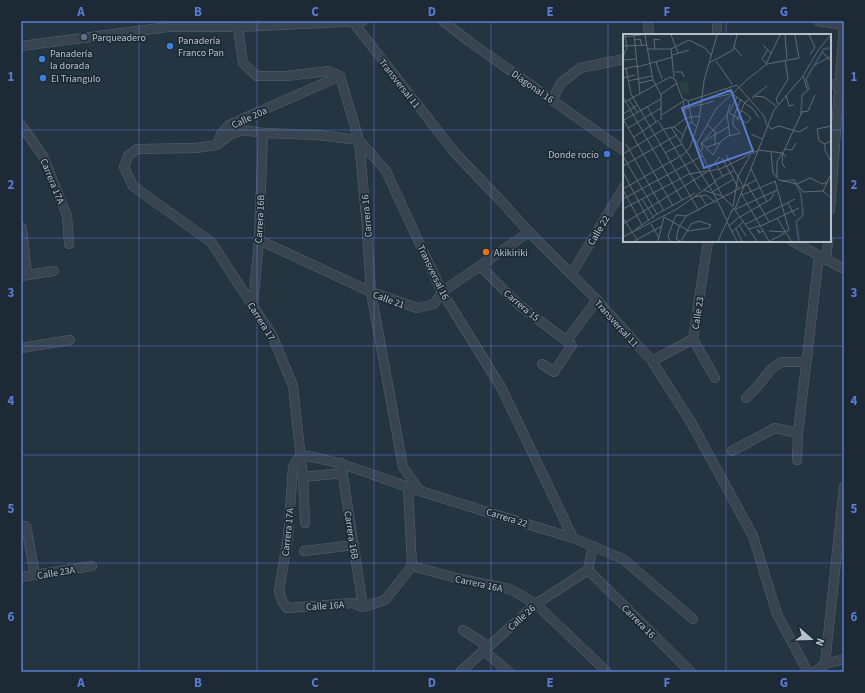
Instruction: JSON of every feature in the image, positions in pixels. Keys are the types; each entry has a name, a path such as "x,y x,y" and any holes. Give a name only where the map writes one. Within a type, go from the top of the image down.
{"street":[{"path":"21,46 168,24 238,27 363,21"},
{"name":"Diagonal 16","path":"443,21 623,150"},
{"path":"648,21 649,34"},
{"path":"717,21 717,34"},
{"path":"818,21 844,25 837,96 831,194"},
{"name":"Transversal 11","path":"352,22 455,152 529,232 572,273 652,361 692,424 753,536 777,614 808,672"},
{"path":"238,27 243,63 257,76 286,76 330,71 340,76"},
{"path":"552,100 561,83 580,68 623,58"},
{"name":"Carrera 16","path":"340,76 359,140 371,292 402,467 419,490"},
{"name":"Calle 20a","path":"217,144 221,134 229,125 340,76"},
{"name":"Carrera 17A","path":"21,125 43,156 62,203 67,216 68,244"},
{"path":"217,144 231,134 243,130 263,133 318,135 359,140"},
{"name":"Carrera 16B","path":"252,305 259,240 263,133"},
{"name":"Transversal 16","path":"359,140 386,171 442,292 501,387 573,538"},
{"name":"Carrera 17","path":"217,144 196,148 137,149 128,156 124,167 133,186 211,242 272,335 293,386 303,477 305,523"},
{"name":"Calle 22","path":"572,273 623,189"},
{"path":"22,228 24,276 54,271"},
{"name":"Calle 21","path":"259,240 371,292 417,308 434,304 442,292 529,232"},
{"name":"Calle 23","path":"652,361 693,339 708,242"},
{"path":"794,242 844,269"},
{"path":"798,460 798,433 806,362 823,258 828,242"},
{"name":"Carrera 15","path":"480,266 519,305 567,340"},
{"path":"542,364 554,372 572,345 567,340 597,300"},
{"path":"693,339 715,378"},
{"path":"21,348 70,340"},
{"path":"746,398 757,387 770,369 781,362 806,362"},
{"path":"732,451 775,428 798,433"},
{"name":"Carrera 17A","path":"287,608 282,600 279,590 288,537 293,466 300,455"},
{"name":"Carrera 22","path":"300,455 341,463 408,487 573,538 623,558 694,619"},
{"name":"Carrera 16B","path":"341,463 363,607"},
{"path":"303,477 343,473"},
{"path":"363,607 385,600 412,566 408,487"},
{"path":"825,664 844,487"},
{"path":"26,526 35,575"},
{"path":"304,551 354,545"},
{"path":"588,570 593,546"},
{"name":"Calle 23A","path":"21,577 92,566"},
{"name":"Carrera 16A","path":"412,566 456,578 510,589 536,604 607,672"},
{"name":"Carrera 16","path":"588,570 691,672"},
{"name":"Calle 26","path":"460,672 536,604 588,570"},
{"name":"Calle 16A","path":"287,608 353,603 363,607"},
{"path":"463,630 483,642 484,651 509,672"},
{"path":"815,672 825,664 844,659"}],"place":[{"name":"Parqueadero","path":"84,37"},
{"name":"Panadería Franco Pan","path":"170,46"},
{"name":"Panadería la dorada","path":"42,59"},
{"name":"El Triangulo","path":"43,78"},
{"name":"Donde rocio","path":"607,154"},
{"name":"Akikiriki","path":"486,252"}]}
